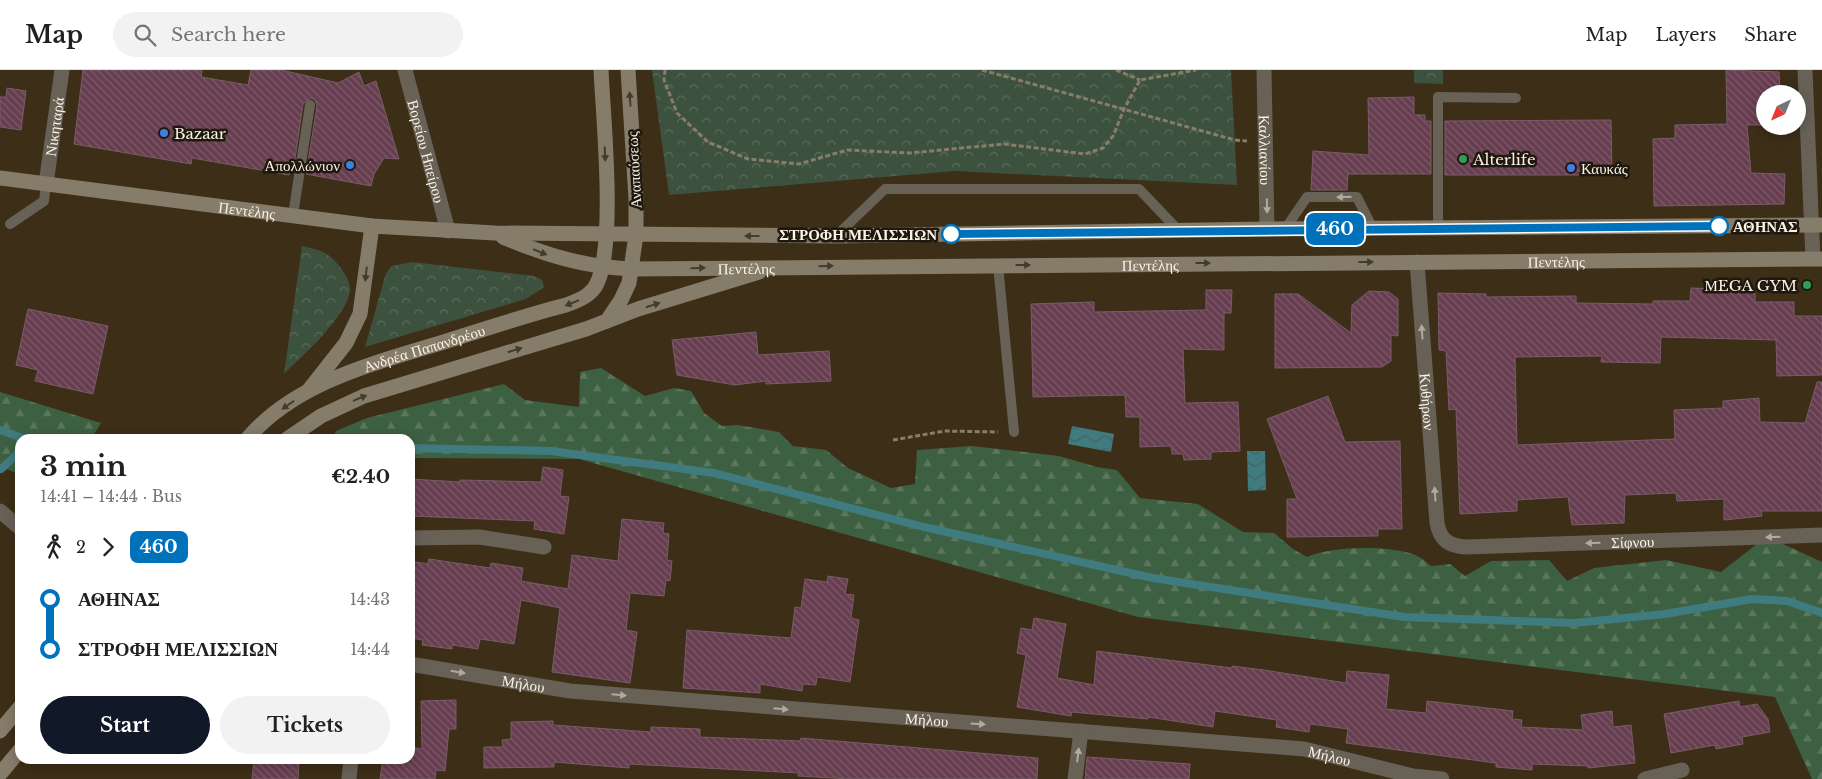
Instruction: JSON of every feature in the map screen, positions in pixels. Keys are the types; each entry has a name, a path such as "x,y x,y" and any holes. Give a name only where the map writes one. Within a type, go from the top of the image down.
{"main road":[{"name":"Αναπαύσεως","path":"601,70 606,235 601,268"},
{"name":"Αναπαύσεως","path":"628,70 636,199 636,235 632,269"},
{"name":"Πεντέλης","path":"0,178 372,226 495,233 836,236 1267,229 1817,225"},
{"path":"308,392 346,343 360,314 372,226"},
{"name":"Πεντέλης","path":"495,233 547,255 601,268 632,269 1818,259"},
{"name":"Ανδρέα Παπανδρέου","path":"294,434 321,416 364,396 777,267"},
{"name":"Ανδρέα Παπανδρέου","path":"253,434 275,414 308,392 356,370 566,305 590,292 599,278 601,268"},
{"path":"607,321 626,291 632,269"},
{"path":"0,731 15,713"},
{"path":"0,774 15,756"}],"street":[{"name":"Νικηταρά","path":"46,184 62,70"},
{"name":"Βορείου Ηπείρου","path":"405,70 448,231"},
{"name":"Καλλιανίου","path":"1264,70 1267,229"},
{"path":"1804,70 1817,225"},
{"name":"Πεντέλης","path":"1817,225 1818,259"},
{"name":"Κυθήρων","path":"1417,262 1437,523 1438,532 1444,541"},
{"path":"0,511 15,524"},
{"name":"Σίφνου","path":"1444,541 1454,546 1466,547 1822,535"},
{"path":"415,538 480,536 544,547"},
{"name":"Μήλου","path":"415,665 570,691 1304,749 1414,777 1442,779"},
{"path":"1075,779 1081,731"},
{"path":"349,779 350,764"},
{"path":"1645,779 1682,770"}],"lane":[{"path":"1438,228 1438,97 1516,98"},
{"path":"293,216 310,105"},
{"path":"10,224 44,200 46,184"},
{"path":"836,236 885,189 1139,189 1179,231"},
{"path":"1285,229 1307,197 1357,197 1373,229"},
{"path":"998,265 1014,432"}],"path":[{"path":"665,70 664,80 678,113 708,142 748,159 799,164 847,150 910,153 1004,144 1085,154 1103,148 1113,136 1124,109 1140,80"},
{"path":"982,70 1235,140 1265,143"},
{"path":"1116,70 1140,80 1196,70"},
{"path":"893,440 945,431 1014,432"}],"green space":[{"path":"652,70 1231,70 1237,185 955,171 669,195"},
{"path":"1414,70 1443,70 1443,84 1414,83"},
{"path":"302,246 316,249 332,258 346,276 350,290 347,301 333,323 284,374"},
{"path":"412,262 534,276 542,280 544,287 526,299 365,347 386,273 392,266"},
{"path":"601,368 645,396 674,388 691,391 704,413 722,426 738,425 779,432 793,446 826,450 848,468 891,488 915,484 917,450 972,446 1059,456 1097,467 1117,470 1140,498 1198,504 1243,532 1274,533 1293,549 1307,557 1318,553 1346,549 1376,548 1417,556 1431,566 1450,564 1465,576 1491,561 1549,560 1567,581 1594,568 1666,560 1721,572 1757,544 1783,544 1822,562 1822,779 1812,779 1775,697 1138,617 579,459 415,458 415,434 335,434 336,431 367,418 504,384 525,400 579,407 580,372"},
{"path":"0,392 101,423 94,434 15,434 15,473 0,466"}],"water":[{"path":"1072,426 1114,434 1111,452 1068,444"},
{"path":"1247,451 1265,451 1266,490 1248,491"}],"building":[{"path":"83,70 202,70 201,77 248,85 251,70 281,70 338,83 359,72 364,86 376,81 399,159 384,158 374,174 371,186 306,174 317,106 315,100 311,98 303,104 293,172 290,171 289,175 192,158 191,164 74,144"},
{"path":"1726,70 1779,72 1780,85 1756,85 1756,125 1747,125 1751,173 1785,174 1784,204 1654,206 1653,139 1675,138 1675,125 1727,124"},
{"path":"7,88 26,91 21,130 0,127 0,97 6,97"},
{"path":"1414,97 1414,115 1425,115 1425,121 1431,121 1431,174 1348,174 1347,190 1311,190 1313,151 1369,155 1368,98"},
{"path":"1611,120 1612,175 1445,175 1445,121"},
{"path":"1691,288 1755,290 1755,302 1794,302 1794,316 1822,316 1822,375 1777,376 1776,340 1661,337 1660,363 1601,362 1602,356 1515,357 1517,445 1675,439 1674,410 1723,408 1723,401 1759,398 1760,422 1805,423 1817,382 1822,382 1822,511 1761,511 1762,516 1724,520 1724,499 1677,501 1676,493 1625,495 1624,523 1572,525 1568,497 1517,500 1517,511 1460,514 1456,409 1449,410 1446,351 1439,350 1438,293 1486,294 1486,297 1576,296 1576,303 1653,304 1653,301 1690,301"},
{"path":"1206,290 1232,290 1231,313 1224,313 1224,350 1183,349 1185,403 1238,402 1240,451 1211,452 1211,459 1184,460 1183,454 1172,454 1171,446 1140,447 1140,417 1126,417 1125,395 1033,397 1031,304 1094,302 1094,312 1206,310"},
{"path":"1369,291 1389,292 1398,299 1398,336 1391,335 1391,361 1382,367 1275,368 1275,294 1298,294 1351,333 1352,305"},
{"path":"28,309 108,326 93,394 35,381 38,370 16,365"},
{"path":"756,332 758,355 829,351 831,381 766,384 766,381 735,385 677,375 672,340"},
{"path":"1328,396 1345,442 1400,441 1402,529 1378,529 1378,536 1287,537 1287,499 1297,499 1267,419"},
{"path":"543,467 563,470 560,496 569,497 564,534 534,529 535,521 415,516 415,479 460,482 460,480 541,482"},
{"path":"622,519 664,523 663,533 669,534 667,560 672,561 670,581 666,580 664,596 630,593 626,630 637,632 630,683 552,672 560,608 521,600 514,644 480,639 478,649 452,645 452,649 422,645 423,640 415,639 415,562 428,564 429,559 490,568 491,563 523,568 521,581 568,589 572,555 618,561"},
{"path":"828,576 848,579 845,594 854,595 851,618 859,620 850,682 817,677 816,685 803,684 802,691 760,684 760,693 683,688 687,630 791,638 795,607 801,608 805,579 827,582"},
{"path":"1034,618 1066,624 1057,678 1094,685 1097,651 1232,668 1232,666 1264,670 1346,683 1347,671 1389,675 1386,709 1426,713 1427,701 1513,711 1512,719 1522,720 1521,727 1583,730 1581,715 1612,711 1613,727 1631,725 1635,763 1588,768 1588,766 1532,764 1532,770 1496,767 1496,763 1346,743 1348,729 1310,724 1309,732 1276,727 1277,720 1215,711 1213,727 1148,717 1148,719 1072,712 1071,716 1017,707 1026,655 1017,653 1021,628 1032,630"},
{"path":"456,700 456,729 449,729 445,771 436,770 435,779 380,779 382,764 415,764 415,748 422,749 421,701"},
{"path":"1739,701 1740,707 1757,704 1768,719 1770,732 1742,737 1743,744 1716,749 1715,745 1671,753 1664,714"},
{"path":"553,721 553,725 651,732 651,727 700,729 700,737 800,741 801,738 1038,758 1037,779 850,779 798,776 799,773 629,764 629,768 554,762 554,767 484,768 484,747 503,747 502,740 511,739 511,722"},
{"path":"1087,757 1190,764 1189,779 1085,779"},
{"path":"254,764 299,764 298,779 252,779"}],"waterway":[{"path":"0,430 15,435"},
{"path":"415,448 551,451 714,473 924,527 1153,578 1404,617 1574,623 1665,614 1752,599 1787,601 1822,613"},
{"path":"1,469 15,456"}],"bus line":[{"name":"460","path":"951,234 1285,229 1719,226"}],"place":[{"name":"Bazaar","path":"164,133"},
{"name":"Alterlife","path":"1463,159"},
{"name":"Απολλώνιον","path":"350,165"},
{"name":"Καυκάς","path":"1571,168"},
{"name":"ΑΘΗΝΑΣ","path":"1719,226"},
{"name":"ΣΤΡΟΦΗ ΜΕΛΙΣΣΙΩΝ","path":"951,234"},
{"name":"ΜEGA GYM","path":"1807,285"}]}
